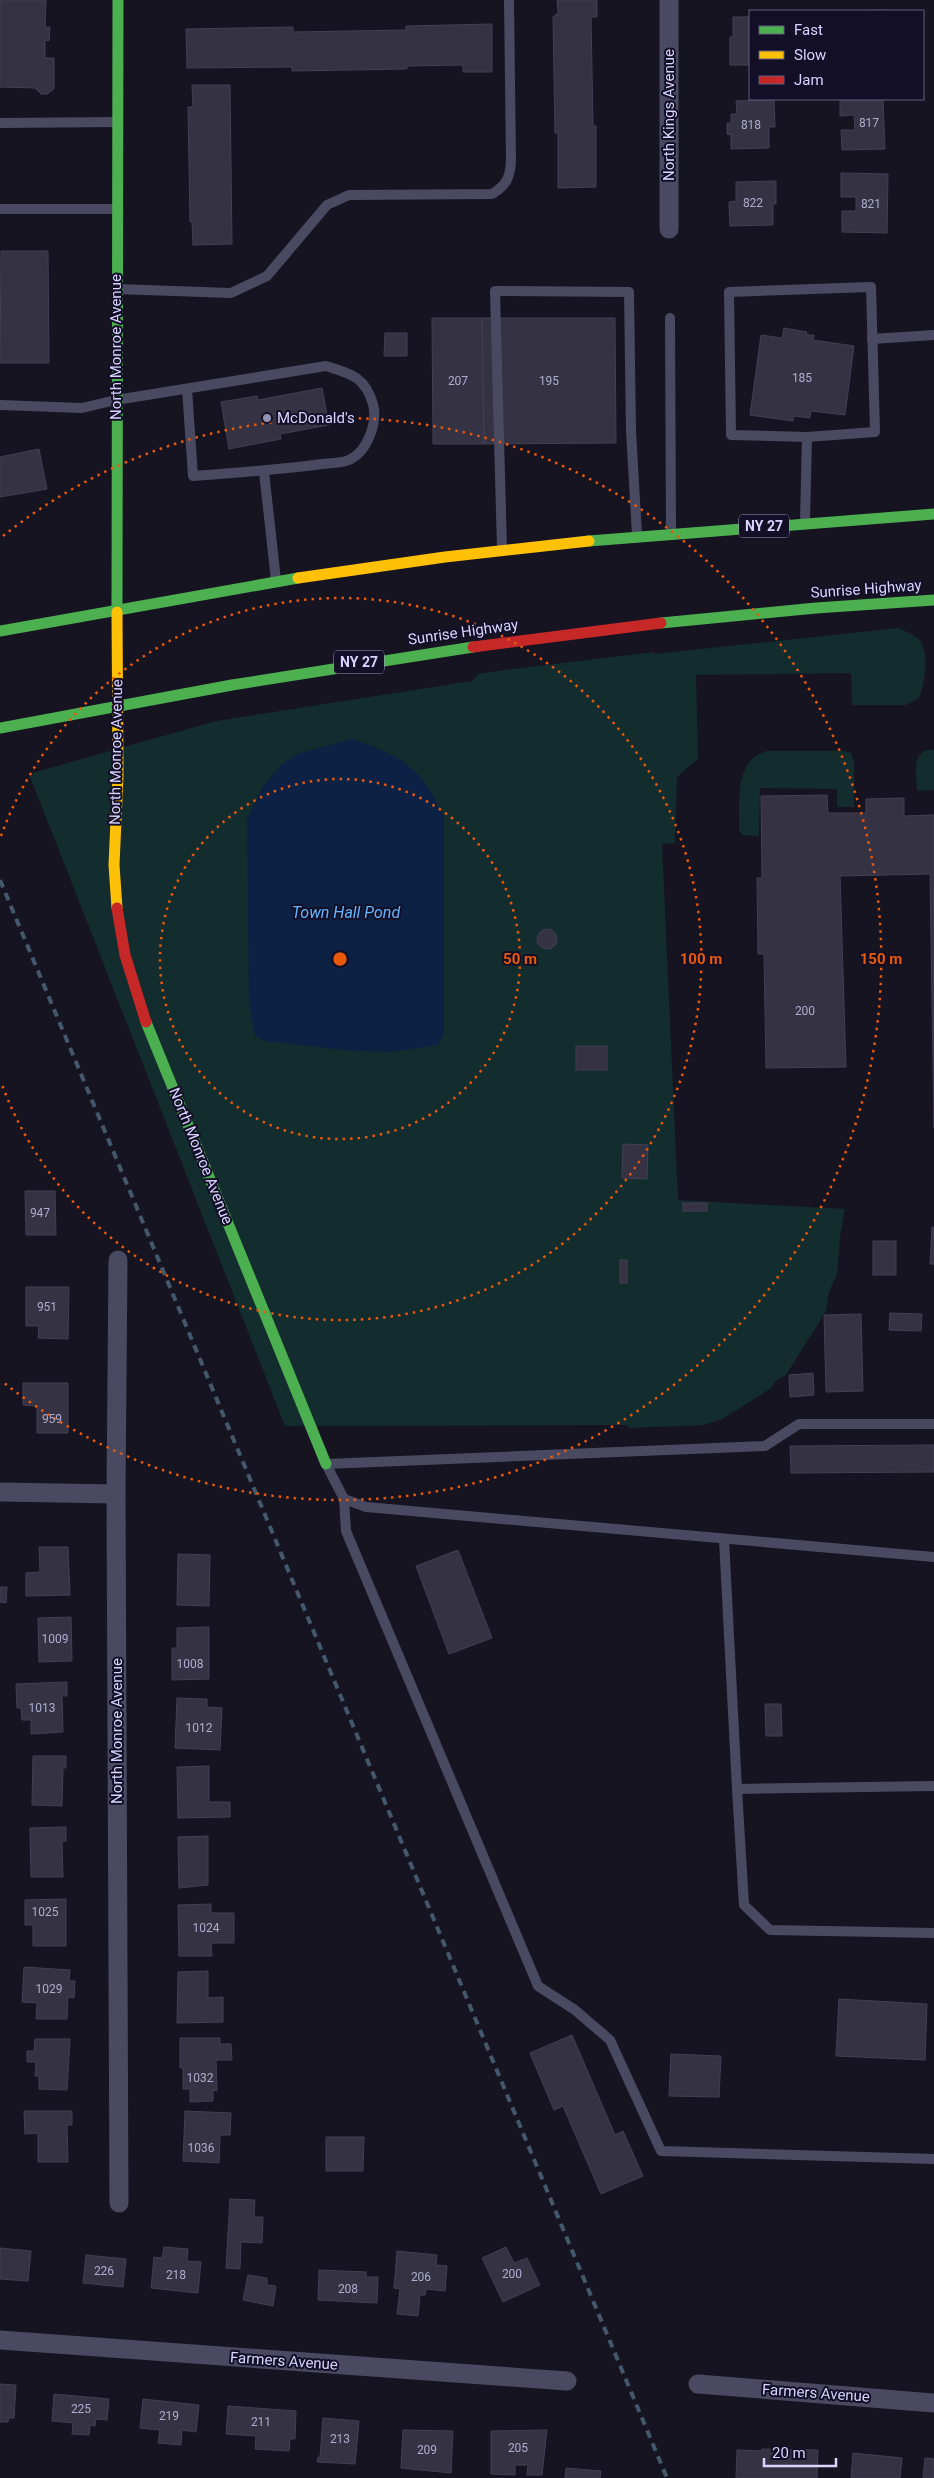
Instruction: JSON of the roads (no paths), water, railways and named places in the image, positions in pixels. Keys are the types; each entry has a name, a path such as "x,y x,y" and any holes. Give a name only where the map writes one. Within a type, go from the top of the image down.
{"main road":[{"name":"North Monroe Avenue","path":"118,0 119,122 116,209 118,776 114,838 115,896 125,955 132,983 326,1464"},
{"name":"NY 27","path":"0,631 116,608 276,581 502,550 637,536 934,514"},
{"name":"Sunrise Highway","path":"0,728 250,680 455,648 688,620 815,608 934,600"}],"street":[{"name":"North Kings Avenue","path":"669,0 670,229"},
{"name":"North Monroe Avenue","path":"118,1260 116,1494 119,2203"},
{"path":"0,1492 116,1494"},
{"name":"Farmers Avenue","path":"0,2340 567,2381"},
{"name":"Farmers Avenue","path":"698,2384 934,2403"}],"lane":[{"path":"116,288 231,293 267,276 327,205 349,195 492,194 504,187 510,176 512,161 509,0"},
{"path":"0,123 119,122"},
{"path":"0,208 116,209"},
{"path":"871,287 875,432 807,437 731,434 729,292 871,287"},
{"path":"502,550 496,291 629,292 631,431 637,536"},
{"path":"670,318 671,534"},
{"path":"872,338 934,335"},
{"path":"0,405 82,408 116,400 326,366 352,374 368,389 374,408 373,429 363,448 349,460 264,472 193,476 187,389"},
{"path":"804,523 807,437"},
{"path":"264,472 276,581"},
{"path":"934,1424 799,1424 765,1446 326,1464 344,1499 346,1531 538,1986 575,2010 610,2040 660,2151 934,2159"},
{"path":"344,1499 366,1507 934,1557"},
{"path":"724,1539 744,1905 770,1930 934,1933"},
{"path":"737,1789 934,1786"}],"water":[{"name":"Town Hall Pond","path":"352,739 385,751 409,766 428,787 444,818 444,1033 438,1045 391,1052 352,1051 267,1041 255,1036 249,1004 247,819 263,786 282,764 297,754"}],"railway":[{"path":"0,880 667,2478"}],"place":[{"name":"McDonald's","path":"267,418"}]}
